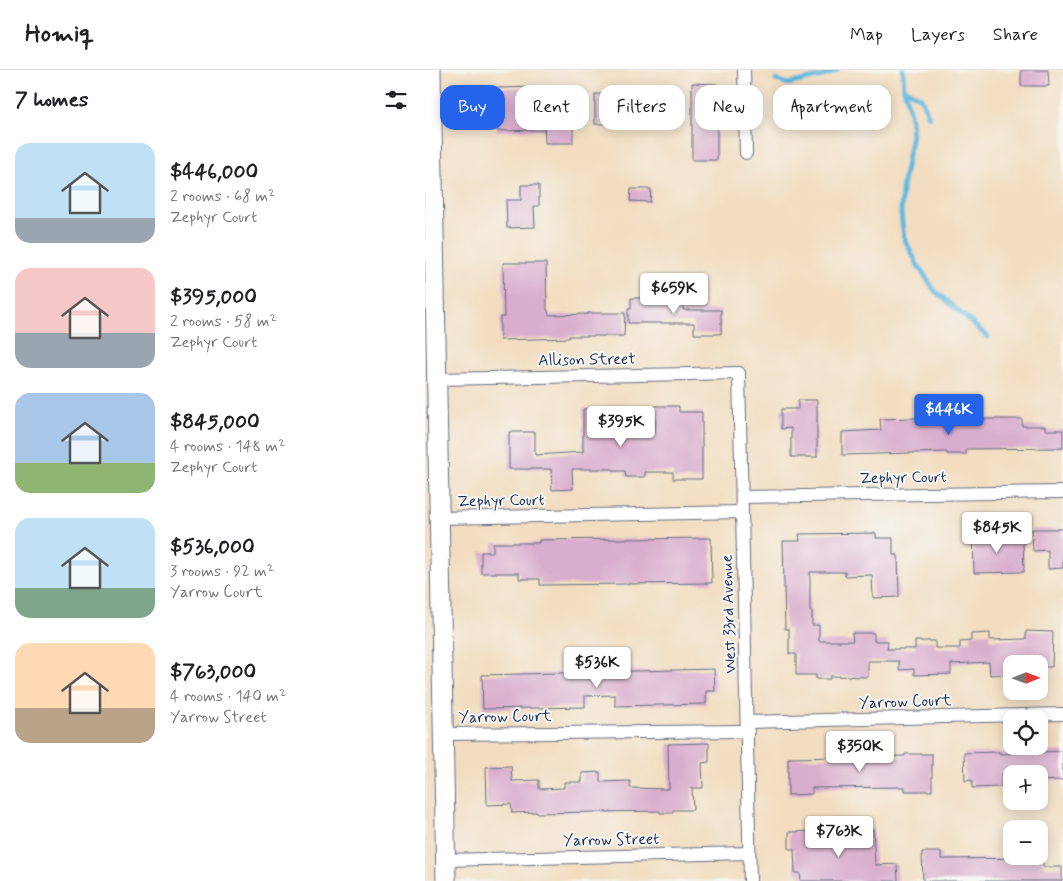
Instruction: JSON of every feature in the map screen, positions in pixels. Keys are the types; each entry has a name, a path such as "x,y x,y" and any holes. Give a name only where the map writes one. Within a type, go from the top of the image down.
{"street":[{"path":"431,70 446,881"},
{"path":"744,70 746,153"},
{"name":"Allison Street","path":"436,379 739,374"},
{"name":"West 33rd Avenue","path":"739,374 748,727 749,853"},
{"name":"Zephyr Court","path":"743,497 1063,492"},
{"name":"Zephyr Court","path":"439,518 742,512"},
{"name":"Yarrow Court","path":"443,734 748,727 1063,714"},
{"path":"749,853 750,881"},
{"name":"Yarrow Street","path":"445,860 749,853"}],"building":[{"path":"1021,70 1048,70 1049,86 1021,86"},
{"path":"692,83 717,84 695,85 695,130 717,130 717,160 692,160"},
{"path":"505,88 515,88 515,130 544,130 497,131 505,130"},
{"path":"595,94 599,94 599,124 595,124"},
{"path":"544,130 573,130 573,143 545,143"},
{"path":"521,185 539,185 539,206 534,206 535,227 507,228 506,200 521,200"},
{"path":"631,189 651,189 650,202 630,201"},
{"path":"503,263 546,263 547,310 549,315 625,313 624,336 569,336 569,338 500,340 500,317 504,317"},
{"path":"631,298 683,298 683,310 721,310 721,334 694,334 694,323 628,323 628,309 631,309"},
{"path":"798,400 817,400 817,457 791,457 791,428 781,429 781,409 798,409"},
{"path":"655,406 679,406 679,412 702,412 702,479 673,479 673,472 645,472 645,477 626,477 625,471 613,471 613,469 572,469 573,489 552,490 551,469 509,469 509,432 535,432 535,455 583,452 583,409 617,409 617,433 655,433"},
{"path":"966,407 966,419 1022,419 1022,426 1045,426 1045,430 1063,430 1063,448 966,449 966,454 947,454 947,452 842,455 842,432 881,430 880,419 947,417 947,408"},
{"path":"1032,529 1063,529 1063,568 1048,569 1048,550 1033,551"},
{"path":"973,531 995,531 995,540 1023,540 1024,572 974,573"},
{"path":"876,533 876,538 893,538 893,555 898,555 899,597 873,598 872,575 845,576 845,572 810,572 810,611 812,611 812,625 819,625 819,641 853,641 852,633 874,633 874,641 888,641 887,649 915,649 915,641 935,641 935,648 960,648 960,642 971,641 971,634 990,633 990,640 1026,639 1026,631 1053,632 1052,667 1048,667 1048,655 1003,655 1003,674 990,675 989,662 951,664 951,674 914,675 914,669 899,670 899,661 868,661 868,677 830,676 830,679 816,679 816,675 796,675 796,654 789,654 789,629 785,629 783,541 800,541 799,534"},
{"path":"711,538 712,583 540,585 540,579 519,579 519,573 481,573 481,552 493,552 493,543 539,543 539,540"},
{"path":"714,669 715,691 706,691 706,704 615,706 615,695 585,696 585,707 483,709 482,675"},
{"path":"709,743 709,762 702,763 703,788 692,788 693,810 673,810 673,813 660,813 660,811 512,813 511,804 487,805 486,767 511,766 512,781 539,780 539,789 564,788 564,782 582,782 582,773 600,772 600,782 630,781 630,788 669,789 668,744"},
{"path":"1063,751 1063,780 1048,781 1048,765 1003,765 1001,787 972,788 972,780 965,781 964,753 1000,752 1003,755 1048,755 1048,752"},
{"path":"905,754 932,754 932,791 905,791 905,787 812,788 812,794 788,795 788,758 905,756"},
{"path":"873,829 875,865 897,864 898,881 801,881 800,873 795,873 794,849 789,849 789,832 816,831 816,843 844,842 843,830"},
{"path":"922,852 941,852 941,859 1003,858 1003,865 1062,867 1062,881 923,881"}],"waterway":[{"path":"776,80 788,84 827,75 837,70"},
{"path":"903,70 904,88 911,118 912,134 902,188 901,214 904,238 917,264 935,291 988,337"},
{"path":"904,88 921,98 929,117"}]}
